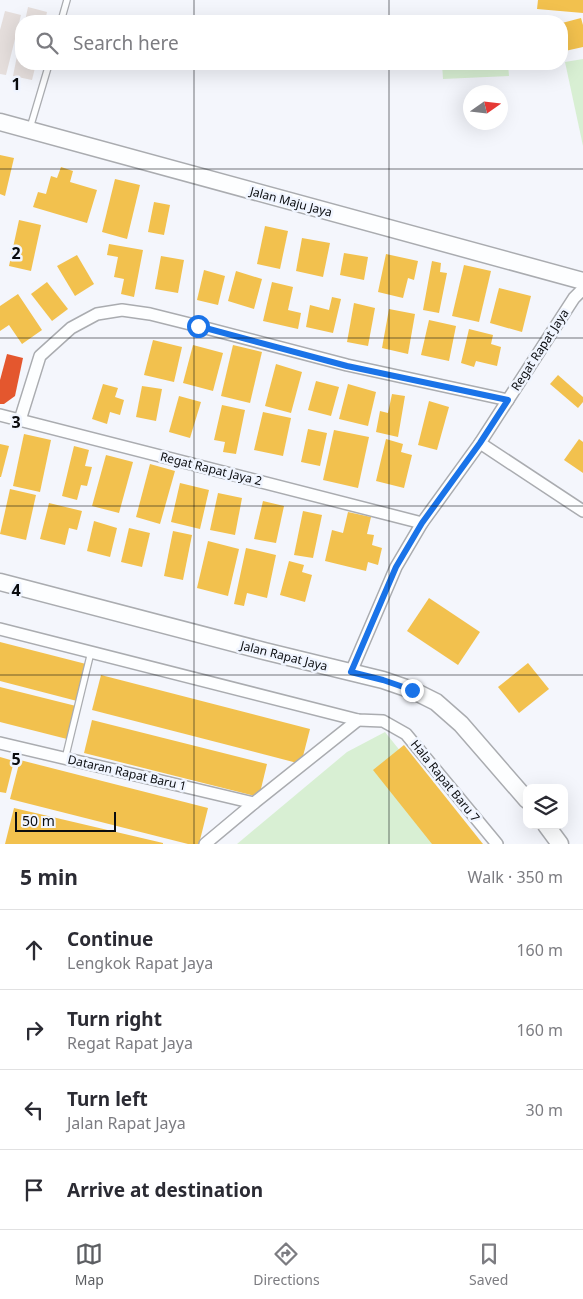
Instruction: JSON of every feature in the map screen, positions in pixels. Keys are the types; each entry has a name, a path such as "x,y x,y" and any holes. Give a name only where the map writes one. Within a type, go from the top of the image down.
{"street":[{"name":"Jalan Maju Jaya","path":"0,122 583,281"},
{"name":"Regat Rapat Jaya","path":"351,672 396,567 422,523 480,443 574,298 583,289"},
{"path":"20,420 40,356 71,328 97,314 122,310 150,314 347,366 508,400"},
{"name":"Regat Rapat Jaya 2","path":"0,415 422,523"},
{"path":"480,443 583,511"},
{"name":"Jalan Rapat Jaya","path":"0,582 383,680 412,690 436,702 461,724 523,795"},
{"path":"0,629 358,720"},
{"path":"205,844 358,720"},
{"name":"Hala Rapat Baru 7","path":"358,720 383,721 406,734 496,844"},
{"name":"Dataran Rapat Baru 1","path":"0,743 254,803"},
{"path":"549,829 560,844"}],"lane":[{"path":"63,15 67,0"},
{"path":"29,130 47,70"},
{"path":"65,759 91,652"}],"green space":[{"path":"583,59 583,146 567,70 568,62"},
{"path":"442,70 508,70 509,76 443,79"},
{"path":"385,732 475,844 237,844 347,752"}],"building: Homes":[{"path":"538,0 583,0 583,13 537,9"},
{"path":"581,18 583,25 583,47 568,50 568,21"},
{"path":"0,155 14,158 5,196 0,194"},
{"path":"61,167 73,171 70,182 97,190 87,223 33,207 38,192 46,194 51,176 57,178"},
{"path":"115,179 140,185 127,239 102,232"},
{"path":"154,202 170,205 164,235 148,232"},
{"path":"19,220 41,225 31,271 9,266"},
{"path":"265,226 288,231 280,269 257,264"},
{"path":"302,238 330,243 323,277 296,271"},
{"path":"109,244 143,250 134,297 121,294 124,279 114,277 118,257 107,255"},
{"path":"344,253 368,257 364,280 340,275"},
{"path":"386,254 418,261 414,280 408,278 403,298 378,292"},
{"path":"77,255 94,284 75,296 57,266"},
{"path":"161,256 184,260 178,293 155,289"},
{"path":"432,261 441,263 440,272 447,273 439,313 423,310"},
{"path":"464,265 491,271 479,322 452,316"},
{"path":"204,270 225,276 218,305 197,300"},
{"path":"236,271 262,279 254,309 228,301"},
{"path":"47,282 68,309 52,321 31,294"},
{"path":"272,282 293,287 288,310 301,313 298,329 263,321"},
{"path":"499,288 531,296 522,332 490,323"},
{"path":"18,294 42,330 22,344 9,325 0,331 0,306"},
{"path":"332,297 341,299 333,333 306,327 310,305 329,310"},
{"path":"354,303 375,308 368,346 347,342"},
{"path":"389,309 415,314 408,354 382,348"},
{"path":"429,320 456,326 449,361 421,355"},
{"path":"469,329 493,335 491,344 501,347 497,366 476,361 474,367 461,363"},
{"path":"153,340 182,347 174,382 144,375"},
{"path":"193,345 223,353 213,391 183,383"},
{"path":"233,345 262,352 250,403 221,396"},
{"path":"276,364 302,372 291,413 265,406"},
{"path":"558,375 583,397 583,402 578,408 550,384"},
{"path":"316,381 339,387 331,416 308,410"},
{"path":"103,384 118,388 115,397 124,400 120,415 110,412 107,424 92,419"},
{"path":"348,384 376,392 368,426 339,419"},
{"path":"142,386 162,389 156,421 136,417"},
{"path":"392,394 405,396 398,437 376,432 380,411 388,413"},
{"path":"179,396 201,402 190,438 169,432"},
{"path":"429,401 449,407 437,450 418,445"},
{"path":"222,405 245,410 236,454 223,452 225,442 214,440"},
{"path":"263,412 291,418 283,456 254,450"},
{"path":"308,429 327,433 320,466 301,462"},
{"path":"334,430 369,437 358,488 323,480"},
{"path":"24,434 51,440 40,492 13,486"},
{"path":"386,439 403,444 401,452 412,455 404,488 376,481"},
{"path":"579,439 583,442 583,473 564,460"},
{"path":"0,444 9,446 1,477 0,477"},
{"path":"74,446 89,450 85,466 92,467 87,486 81,485 77,500 62,496"},
{"path":"106,455 133,462 119,513 92,506"},
{"path":"150,464 175,471 160,524 136,517"},
{"path":"180,483 209,490 200,529 171,522"},
{"path":"10,489 36,495 26,540 0,534"},
{"path":"218,493 242,498 235,535 210,530"},
{"path":"263,501 284,506 276,543 254,539"},
{"path":"49,503 82,511 77,530 69,528 65,545 40,539"},
{"path":"303,511 322,515 313,558 294,555"},
{"path":"348,512 371,517 367,534 374,535 372,545 382,548 378,565 368,562 366,571 325,561 332,530 343,533"},
{"path":"94,521 117,528 110,557 87,551"},
{"path":"129,528 150,533 142,567 121,562"},
{"path":"173,531 192,535 183,580 164,576"},
{"path":"208,541 239,549 228,596 197,588"},
{"path":"246,548 276,555 267,598 247,593 244,606 234,604"},
{"path":"289,561 304,565 302,572 312,575 305,602 280,595"},
{"path":"429,598 480,632 458,665 407,631"},
{"path":"0,642 86,664 77,701 0,681"},
{"path":"528,663 549,689 519,713 498,687"},
{"path":"101,675 310,729 301,764 92,710"},
{"path":"0,687 76,706 67,739 0,722"},
{"path":"92,720 267,764 259,797 84,753"},
{"path":"404,745 483,844 432,844 373,770"},
{"path":"0,757 14,761 6,793 0,792"},
{"path":"20,760 208,808 199,844 188,844 10,799"},
{"path":"14,808 163,843 163,844 5,844"}],"building: Shops":[{"path":"7,354 23,358 15,396 4,404 0,404 0,380"}],"building: Other":[{"path":"28,7 47,12 46,15 26,15"},
{"path":"5,11 21,15 15,15 15,39 6,75 0,74 0,30"},
{"path":"15,66 15,70 34,70 32,80 13,76"}],"route":[{"path":"198,326 347,366 508,400 480,443 422,523 396,567 351,672 412,690"}]}
